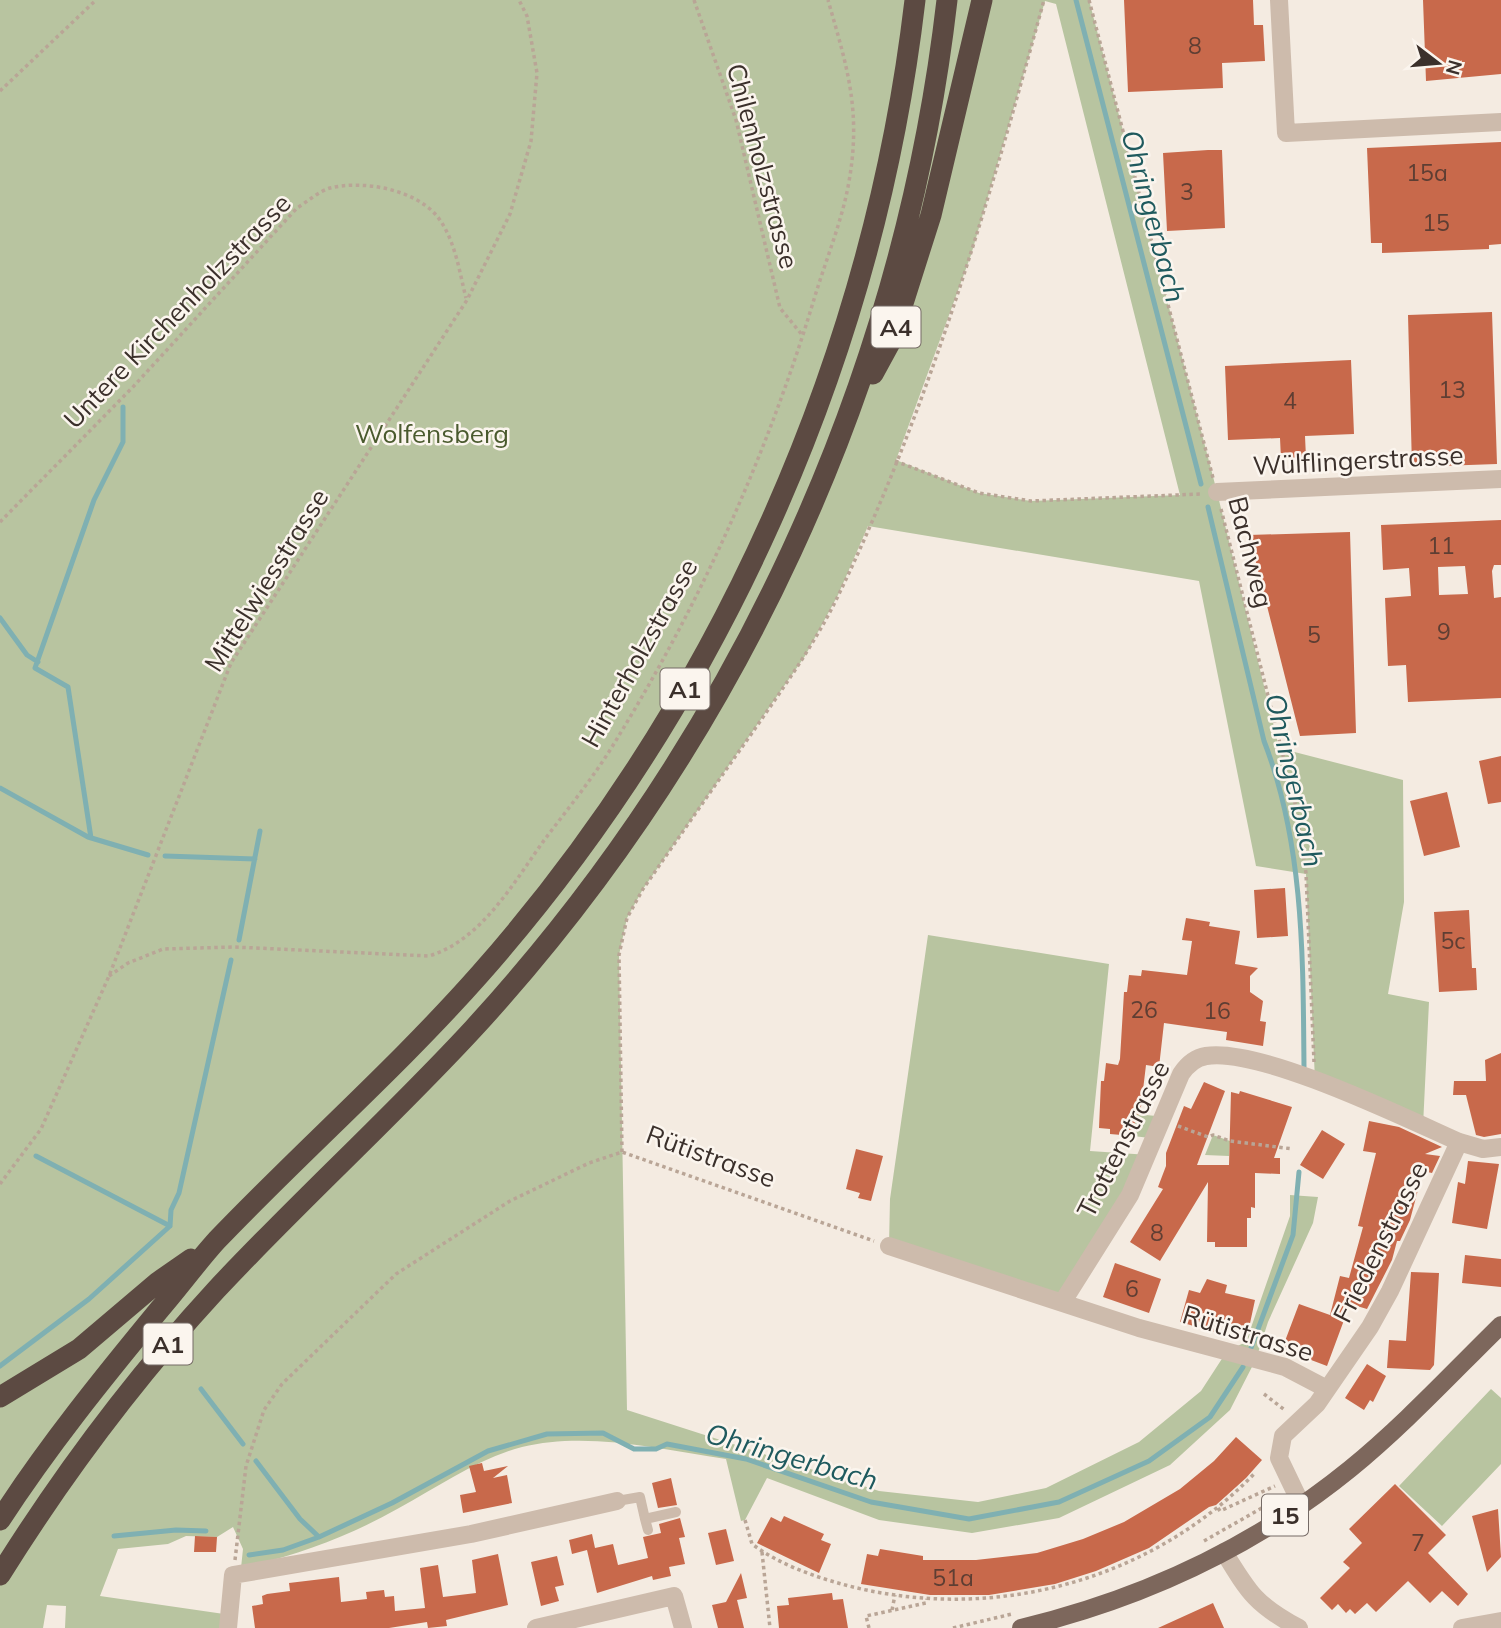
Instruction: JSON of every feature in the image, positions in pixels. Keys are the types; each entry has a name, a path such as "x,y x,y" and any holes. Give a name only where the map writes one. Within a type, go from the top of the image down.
{"highway":[{"name":"A1","path":"0,1520 87,1397 213,1244 420,1040 512,936 597,827 696,671 778,506 843,333 890,154 915,0"},
{"name":"A1","path":"0,1575 70,1470 153,1362 270,1234 474,1027 536,956 601,874 674,768 740,655 788,561 842,431 887,298 910,207 931,107 947,0"},
{"name":"A4","path":"842,431 891,341 902,308 951,139 982,0"},
{"name":"A1","path":"0,1397 79,1349 158,1282 213,1244"}],"main road":[{"name":"15","path":"1019,1620 1125,1598 1193,1569 1224,1552 1301,1504 1370,1451 1501,1325"}],"street":[{"path":"1279,0 1286,133 1501,122"},
{"name":"Wülflingerstrasse","path":"1217,492 1501,479"},
{"name":"Trottenstrasse","path":"1062,1303 1130,1195 1188,1063 1206,1056 1275,1066 1459,1142 1483,1149 1501,1147"},
{"name":"Friedenstrasse","path":"1301,1504 1279,1458 1283,1436 1328,1389 1390,1291 1459,1142"},
{"name":"Rütistrasse","path":"889,1246 1139,1328 1285,1367 1328,1389"},
{"path":"228,1628 233,1576 471,1534 617,1501"},
{"path":"1224,1552 1249,1594 1265,1608 1299,1628"},
{"path":"536,1628 674,1596 683,1628"},
{"path":"1462,1628 1501,1620"}],"lane":[{"path":"617,1501 640,1497 648,1530"},
{"path":"645,1519 676,1512"}],"path":[{"path":"0,91 96,0"},
{"name":"Mittelwiesstrasse","path":"0,1184 41,1129 109,976 231,663 467,300 510,214 531,141 537,73 527,16 519,0"},
{"name":"Chilenholzstrasse","path":"694,0 736,120 780,308 803,336"},
{"name":"Hinterholzstrasse","path":"109,976 128,963 163,949 234,947 429,956 445,951 472,934 522,872 617,739 681,625 754,470 803,336 848,188 854,135 852,86 828,0"},
{"path":"622,1152 619,955 628,918 643,889 805,656 838,595 895,461 953,307 987,205 1044,0"},
{"name":"Bachweg","path":"1089,0 1296,807 1306,873 1315,1081"},
{"name":"Untere Kirchenholzstrasse","path":"0,522 132,388 297,208 327,189 353,185 384,189 418,199 437,216 453,244 467,300"},
{"path":"895,461 979,493 1031,501 1217,492"},
{"path":"1179,1126 1208,1137 1213,1135 1230,1141 1293,1149"},
{"name":"Rütistrasse","path":"233,1576 246,1466 264,1410 282,1384 396,1274 510,1202 589,1163 622,1152 889,1246"},
{"path":"1264,1394 1286,1411"},
{"path":"745,1520 752,1544 762,1552 813,1575 895,1595 927,1599 996,1598 1078,1581 1158,1549 1218,1508 1255,1473"},
{"path":"1218,1508 1220,1511 1276,1485"},
{"path":"1197,1546 1270,1503"},
{"path":"762,1552 769,1628"},
{"path":"892,1610 895,1595"},
{"path":"869,1628 866,1616 926,1603 927,1599"},
{"path":"953,1628 1019,1620"}],"green space":[{"name":"Wolfensberg","path":"0,0 1089,0 1217,492 1279,748 1403,780 1404,902 1388,994 1429,1002 1423,1126 1315,1081 1306,874 1256,866 1199,581 868,526 838,595 805,656 643,889 627,918 619,955 627,1410 879,1491 978,1502 1046,1488 1139,1442 1201,1391 1227,1351 1246,1342 1290,1216 1290,1195 1318,1197 1313,1223 1268,1322 1256,1359 1230,1410 1170,1465 1059,1518 972,1533 879,1520 767,1478 745,1520 741,1521 726,1459 598,1441 522,1447 490,1458 361,1528 262,1563 241,1568 243,1549 233,1527 217,1537 186,1536 168,1544 118,1549 100,1596 224,1614 222,1628 65,1628 66,1606 47,1605 43,1628 0,1628","holes":["1045,1 1056,4 1180,495 1031,501 979,493 896,460 971,255"]},
{"path":"928,935 1109,964 1090,1151 1149,1155 1062,1303 889,1246 890,1199"},
{"path":"1136,1114 1156,1116 1150,1138 1133,1136"},
{"path":"1213,1135 1230,1141 1229,1156 1205,1155"},
{"path":"1491,1389 1501,1398 1501,1464 1442,1526 1399,1486"}],"building":[{"path":"1124,0 1253,0 1254,25 1263,25 1265,61 1222,63 1223,88 1128,92"},
{"path":"1423,0 1501,0 1501,74 1426,81"},
{"path":"1501,142 1501,244 1489,245 1489,249 1382,253 1382,243 1371,243 1367,148"},
{"path":"1222,150 1225,228 1167,231 1163,153"},
{"path":"1492,312 1497,464 1412,467 1408,315"},
{"path":"1351,360 1354,434 1305,436 1306,458 1281,459 1280,438 1228,440 1225,366"},
{"path":"1501,520 1501,565 1494,565 1492,571 1494,598 1501,597 1501,698 1408,702 1406,665 1388,666 1385,598 1411,596 1409,568 1383,570 1381,525","holes":["1465,566 1468,594 1439,595 1438,567"]},
{"path":"1350,532 1356,733 1300,736 1249,535"},
{"path":"1501,756 1501,802 1488,804 1479,761"},
{"path":"1447,792 1460,847 1424,856 1410,801"},
{"path":"1285,888 1288,936 1257,938 1254,890"},
{"path":"1469,910 1472,968 1476,968 1477,990 1439,992 1434,912"},
{"path":"1186,918 1210,922 1209,926 1240,931 1235,964 1258,968 1250,976 1250,992 1263,1001 1260,1021 1266,1022 1263,1046 1226,1040 1227,1032 1164,1023 1159,1067 1146,1065 1140,1115 1136,1114 1133,1136 1110,1134 1110,1129 1099,1128 1101,1081 1104,1081 1106,1063 1118,1065 1120,1059 1124,992 1127,992 1129,975 1141,976 1142,970 1187,975 1192,941 1182,940"},
{"path":"1501,1053 1501,1134 1484,1137 1476,1135 1466,1095 1453,1095 1454,1081 1486,1081 1485,1060"},
{"path":"1204,1082 1225,1091 1197,1165 1229,1165 1231,1092 1239,1094 1240,1091 1292,1107 1274,1158 1280,1158 1280,1174 1255,1173 1255,1208 1251,1207 1251,1218 1247,1218 1247,1247 1215,1247 1215,1242 1207,1242 1208,1182 1160,1261 1130,1242 1163,1189 1158,1187 1166,1166 1166,1153 1184,1106 1191,1109"},
{"path":"1369,1121 1399,1127 1442,1147 1425,1154 1440,1156 1432,1173 1423,1171 1410,1220 1400,1241 1397,1241 1392,1260 1367,1309 1350,1304 1327,1366 1282,1349 1299,1304 1330,1315 1340,1276 1349,1278 1363,1227 1358,1226 1376,1153 1363,1151"},
{"path":"1322,1130 1345,1144 1323,1179 1300,1165"},
{"path":"856,1149 883,1156 871,1201 858,1198 860,1193 846,1189"},
{"path":"1468,1161 1499,1164 1487,1229 1452,1223 1458,1182 1465,1184"},
{"path":"1465,1255 1501,1259 1501,1287 1462,1283"},
{"path":"1115,1263 1161,1279 1149,1313 1103,1297"},
{"path":"1411,1272 1439,1273 1434,1365 1430,1370 1387,1368 1389,1340 1406,1341"},
{"path":"1207,1279 1227,1285 1225,1293 1255,1300 1249,1328 1217,1321 1214,1332 1180,1322 1189,1290 1200,1293"},
{"path":"1367,1364 1386,1376 1373,1402 1370,1400 1364,1410 1345,1398"},
{"path":"1236,1437 1262,1460 1246,1478 1216,1505 1149,1548 1096,1571 1055,1584 989,1595 930,1595 861,1584 867,1554 878,1556 880,1549 923,1556 923,1560 976,1560 1037,1553 1083,1539 1124,1522 1180,1489 1214,1461"},
{"path":"482,1463 484,1471 508,1466 493,1478 507,1475 512,1503 463,1513 460,1495 476,1492 469,1466"},
{"path":"671,1478 677,1505 658,1508 652,1483"},
{"path":"1395,1484 1446,1535 1428,1553 1468,1594 1458,1606 1442,1591 1430,1603 1408,1581 1376,1612 1367,1603 1355,1614 1350,1609 1346,1613 1338,1604 1332,1610 1320,1598 1350,1568 1343,1562 1362,1543 1349,1529"},
{"path":"1498,1509 1501,1557 1487,1572 1472,1516"},
{"path":"784,1516 824,1534 821,1540 831,1544 819,1573 757,1543 771,1517 781,1522"},
{"path":"680,1518 685,1537 679,1538 685,1564 669,1567 671,1576 653,1580 652,1576 597,1593 587,1550 572,1554 569,1540 592,1534 595,1548 613,1544 618,1565 648,1558 643,1537 661,1533 659,1524"},
{"path":"726,1529 734,1561 716,1565 708,1533"},
{"path":"195,1536 217,1537 216,1552 194,1552"},
{"path":"498,1554 508,1605 446,1620 447,1626 428,1628 427,1622 389,1628 255,1628 252,1606 263,1604 262,1596 267,1594 290,1591 289,1583 339,1577 341,1602 367,1599 366,1592 384,1590 385,1597 394,1596 395,1611 425,1608 420,1568 438,1565 443,1597 476,1593 472,1560"},
{"path":"557,1556 564,1585 555,1587 559,1601 541,1606 531,1562"},
{"path":"741,1573 747,1598 737,1600 744,1628 718,1628 712,1605 726,1602"},
{"path":"832,1593 833,1600 843,1599 848,1628 779,1628 777,1606 789,1605 788,1598"},
{"path":"1213,1603 1224,1628 1158,1628"}],"waterway":[{"name":"Ohringerbach","path":"1076,0 1201,484"},
{"path":"91,838 68,687 35,668 94,500 123,442 123,407"},
{"name":"Ohringerbach","path":"1208,507 1264,741 1287,820 1299,902 1304,1067"},
{"path":"0,618 27,655 38,662"},
{"path":"0,788 88,837 148,855"},
{"path":"239,940 260,831"},
{"path":"165,856 255,859"},
{"path":"170,1226 171,1210 179,1193 231,960"},
{"path":"0,1366 89,1299 170,1226 36,1156"},
{"name":"Ohringerbach","path":"1251,1348 1293,1235 1299,1172"},
{"name":"Ohringerbach","path":"256,1461 300,1519 319,1537 392,1503 488,1451 547,1434 603,1433 634,1449 656,1449 667,1444 746,1459 871,1502 969,1519 1059,1502 1149,1461 1210,1417 1243,1367"},
{"name":"Ohringerbach","path":"201,1389 243,1444"},
{"path":"114,1536 176,1530 206,1531"},
{"path":"249,1555 283,1550 319,1537"}]}
